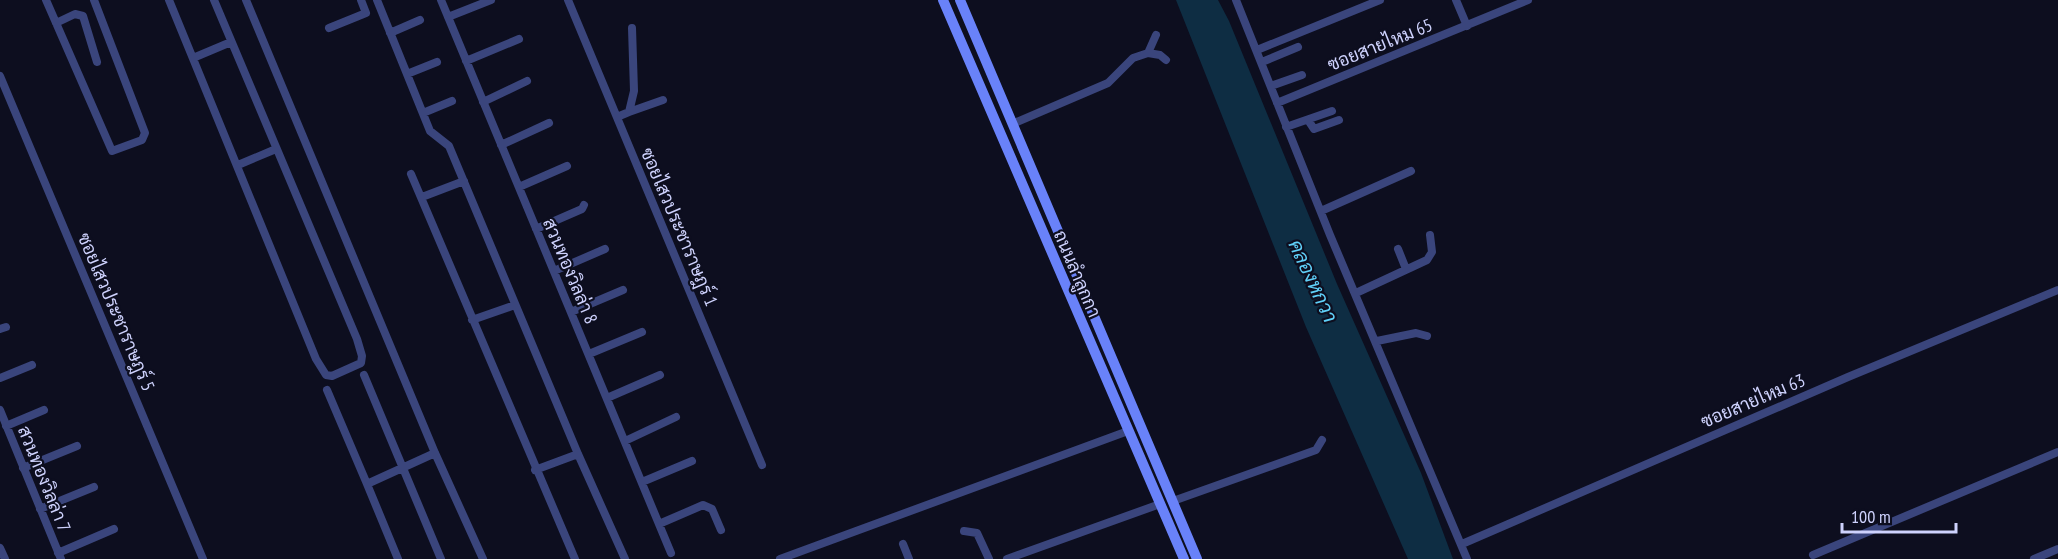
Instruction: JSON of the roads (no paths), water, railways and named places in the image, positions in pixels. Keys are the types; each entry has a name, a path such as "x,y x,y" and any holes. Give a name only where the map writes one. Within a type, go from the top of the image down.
{"main road":[{"name":"ถนนลำลูกกา","path":"943,0 1184,559"},
{"name":"ถนนลำลูกกา","path":"960,0 1197,559"}],"street":[{"path":"46,0 112,151 142,140 145,134 143,123 94,0"},
{"path":"169,0 320,369 332,376 361,363 362,356 357,339 214,0"},
{"path":"246,0 435,453 483,559"},
{"path":"329,28 366,13 361,0"},
{"path":"377,0 430,131 447,142 578,454 625,559"},
{"name":"สวนทองวิลล่า 8","path":"441,0 672,553"},
{"path":"448,17 491,0"},
{"name":"ซอยไสวประชาราษฎร์ 1","path":"568,0 762,465"},
{"path":"1236,0 1286,127 1467,559"},
{"path":"1257,50 1380,0"},
{"path":"1456,0 1467,26"},
{"name":"ซอยสายไหม 65","path":"1277,103 1528,0"},
{"path":"56,23 75,14 83,16 97,62"},
{"path":"390,33 420,20"},
{"path":"629,112 634,91 632,28"},
{"path":"1148,53 1156,35"},
{"path":"466,61 519,39"},
{"path":"193,58 231,42"},
{"path":"1262,62 1298,47"},
{"path":"1012,124 1108,83 1133,58 1148,53 1160,55 1166,60"},
{"path":"407,74 437,62"},
{"path":"1271,86 1302,75"},
{"name":"ซอยไสวประชาราษฎร์ 5","path":"0,76 203,559"},
{"path":"483,102 527,81"},
{"path":"617,117 663,100"},
{"path":"423,113 452,101"},
{"path":"1286,127 1332,111"},
{"path":"1308,120 1314,129 1339,120"},
{"path":"501,145 549,123"},
{"path":"238,165 276,149"},
{"path":"519,187 567,166"},
{"path":"1321,211 1411,171"},
{"path":"411,174 574,559"},
{"path":"422,197 464,182"},
{"path":"536,229 582,209 584,205"},
{"path":"1356,293 1429,258 1432,247 1430,235"},
{"path":"554,271 605,249"},
{"path":"1398,249 1406,269"},
{"path":"571,312 623,290"},
{"name":"ซอยสายไหม 63","path":"1462,544 1837,381 2058,290"},
{"path":"472,321 516,305"},
{"path":"589,354 642,332"},
{"path":"1377,341 1416,333 1427,336"},
{"path":"0,378 32,365"},
{"path":"364,375 441,559"},
{"path":"607,398 660,375"},
{"path":"327,390 398,559"},
{"name":"สวนทองวิลล่า 7","path":"0,410 60,556"},
{"path":"6,426 44,410"},
{"path":"625,441 676,417"},
{"path":"780,559 1128,431"},
{"path":"1173,501 1316,450 1322,440"},
{"path":"24,468 77,446"},
{"path":"1813,555 2058,452"},
{"path":"367,484 435,453"},
{"path":"535,470 578,454"},
{"path":"642,482 692,460"},
{"path":"40,508 94,487"},
{"path":"1007,559 1160,504"},
{"path":"659,524 703,505 712,509 721,530"},
{"path":"60,556 114,529"},
{"path":"964,531 977,533 989,559"},
{"path":"903,544 909,559"},
{"path":"0,548 4,559"},
{"path":"2034,559 2058,549"}],"water":[{"name":"คลองหกวา","path":"1176,0 1218,0 1229,21 1337,284 1421,473 1453,559 1408,559 1306,327"}]}
